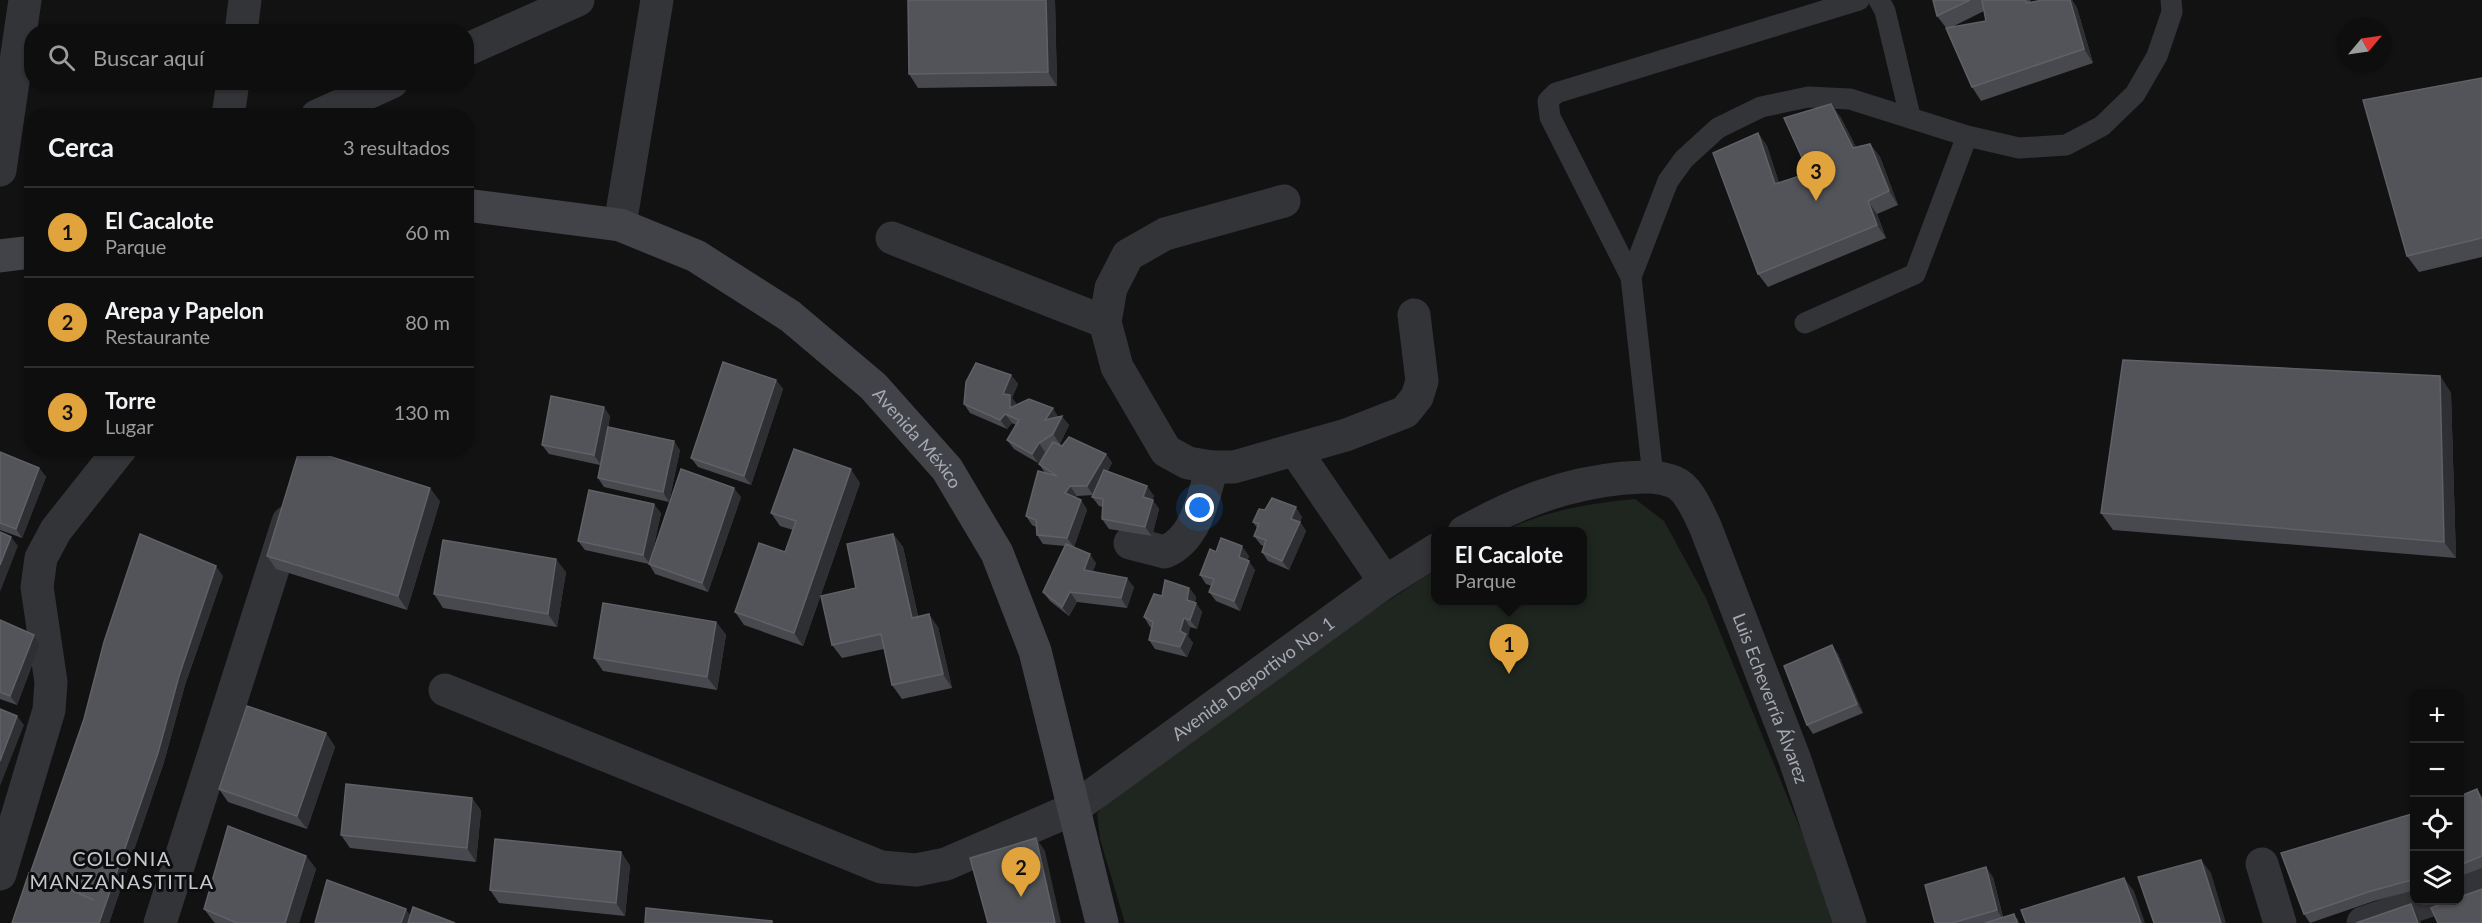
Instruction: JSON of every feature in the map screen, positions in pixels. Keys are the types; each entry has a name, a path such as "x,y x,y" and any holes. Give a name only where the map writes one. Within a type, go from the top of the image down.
{"main road":[{"name":"Avenida México","path":"474,207 620,225 696,256 790,316 873,386 947,469 997,553 1035,651 1102,923"},
{"path":"0,256 24,253"}],"street":[{"path":"0,170 25,0"},
{"path":"242,24 246,0"},
{"path":"474,46 578,0"},
{"path":"620,225 657,0"},
{"path":"229,108 232,90"},
{"path":"335,108 374,90"},
{"path":"1284,201 1165,234 1128,255 1111,288 1105,322 1117,367 1166,451 1188,463 1212,467 1234,467 1346,435 1405,412 1417,397 1422,381 1414,315"},
{"path":"892,238 1105,322"},
{"path":"1295,450 1385,582"},
{"path":"0,874 49,710 51,682 37,587 41,558 56,530 115,456"},
{"path":"1130,543 1165,552 1179,543 1198,517 1212,467"},
{"path":"1471,527 1507,508 1591,481 1664,479"},
{"name":"Luis Echeverría Álvarez","path":"1664,479 1693,501 1705,526 1794,760 1850,923"},
{"path":"160,923 293,506"},
{"name":"Avenida Deportivo No. 1","path":"445,690 881,867 916,870 946,864 1073,808 1385,582 1431,553"},
{"path":"2262,864 2280,923"},
{"path":"2464,890 2482,884"},
{"path":"2363,923 2417,905"}],"lane":[{"path":"1664,479 1631,277 1550,117 1548,101 1556,93 1859,0"},
{"path":"1879,0 1885,11 1910,116"},
{"path":"1631,277 1668,181 1684,159 1718,128 1761,107 1808,97 1850,99 1910,116 1967,136 2019,148 2066,145 2102,126 2135,94 2157,56 2172,12 2171,0"},
{"path":"1805,322 1915,274 1967,136"}],"shaded area":[{"path":"1635,499 1664,521 1706,598 1839,923 1125,923 1100,839 1097,814 1115,791 1339,633 1431,573 1431,605 1587,605 1587,527 1513,527 1568,509"}],"building":[{"path":"908,0 1046,0 1048,72 909,74"},
{"path":"1933,0 1970,0 1937,16"},
{"path":"1982,0 2025,0 2027,3 2043,0 2070,0 2084,49 1972,87 1946,28 1986,21"},
{"path":"2482,78 2482,238 2407,256 2363,100"},
{"path":"1831,104 1853,148 1870,144 1889,191 1868,201 1877,225 1758,274 1713,153 1758,133 1775,184 1809,173 1784,118"},
{"path":"2123,360 2440,376 2444,542 2101,513"},
{"path":"723,362 776,380 744,476 691,458"},
{"path":"976,363 1011,375 1003,394 1010,395 1010,408 1029,399 1053,408 1045,420 1062,416 1053,434 1039,443 1032,454 1007,440 1019,420 1005,414 1000,420 964,404 966,382"},
{"path":"551,396 604,407 594,455 542,445"},
{"path":"608,427 674,441 663,492 598,478"},
{"path":"1069,437 1106,454 1087,486 1070,486 1065,493 1081,500 1067,538 1037,535 1036,520 1026,516 1038,471 1057,476 1039,464 1053,442 1062,446"},
{"path":"794,449 851,469 794,633 735,612 759,543 785,552 796,521 771,513"},
{"path":"0,452 39,468 16,529 0,523"},
{"path":"298,456 328,456 430,488 398,596 267,556"},
{"path":"681,469 734,488 702,583 649,564"},
{"path":"1104,470 1147,486 1143,497 1153,500 1145,527 1102,519 1103,499 1092,497"},
{"path":"589,490 654,504 643,555 578,541"},
{"path":"1272,498 1296,507 1291,519 1300,522 1282,561 1262,552 1266,540 1254,536 1259,524 1253,522 1259,509 1265,510"},
{"path":"0,532 11,537 0,565"},
{"path":"140,534 216,566 179,676 158,753 99,923 12,923 29,873 94,900 31,871 84,719 104,642"},
{"path":"893,534 912,618 929,614 943,674 892,685 881,634 832,645 821,596 856,588 847,544"},
{"path":"1221,538 1242,546 1239,557 1249,561 1234,601 1209,592 1214,579 1200,575 1210,549 1216,552"},
{"path":"443,540 556,559 548,614 434,594"},
{"path":"1066,544 1090,554 1084,570 1127,578 1121,598 1070,592 1062,607 1043,592"},
{"path":"1165,580 1189,588 1187,600 1196,603 1190,620 1184,618 1180,631 1186,634 1180,647 1149,640 1153,622 1144,617 1154,594 1162,596"},
{"path":"603,603 716,622 707,677 594,658"},
{"path":"0,620 34,635 10,696 0,692"},
{"path":"1832,645 1857,704 1807,725 1784,666"},
{"path":"247,706 326,733 297,816 219,789"},
{"path":"0,709 17,716 0,761"},
{"path":"346,784 472,798 467,848 341,835"},
{"path":"2477,789 2482,803 2482,856 2464,863 2464,797 2464,794"},
{"path":"2410,814 2410,880 2304,914 2281,853"},
{"path":"228,826 306,856 285,923 237,923 204,909"},
{"path":"1036,838 1055,923 988,923 970,858"},
{"path":"495,839 621,852 616,903 490,890"},
{"path":"2201,860 2221,923 2154,923 2138,877"},
{"path":"1986,867 1997,910 1952,923 1935,923 1925,885"},
{"path":"2124,878 2141,923 2026,923 2021,910"},
{"path":"327,880 406,909 401,923 315,923"},
{"path":"2482,889 2482,923 2438,923 2431,908 2438,905 2464,905 2464,896"},
{"path":"2410,904 2418,923 2356,923"},
{"path":"413,907 455,923 408,923"},
{"path":"646,908 772,921 772,923 645,923"},
{"path":"2014,914 2017,923 1985,923"}],"place":[{"name":"Torre","path":"1816,201"},
{"name":"El Cacalote","path":"1509,674"},
{"name":"Arepa y Papelon","path":"1021,897"}],"district":[{"name":"COLONIA MANZANASTITLA","path":"122,870"}]}
